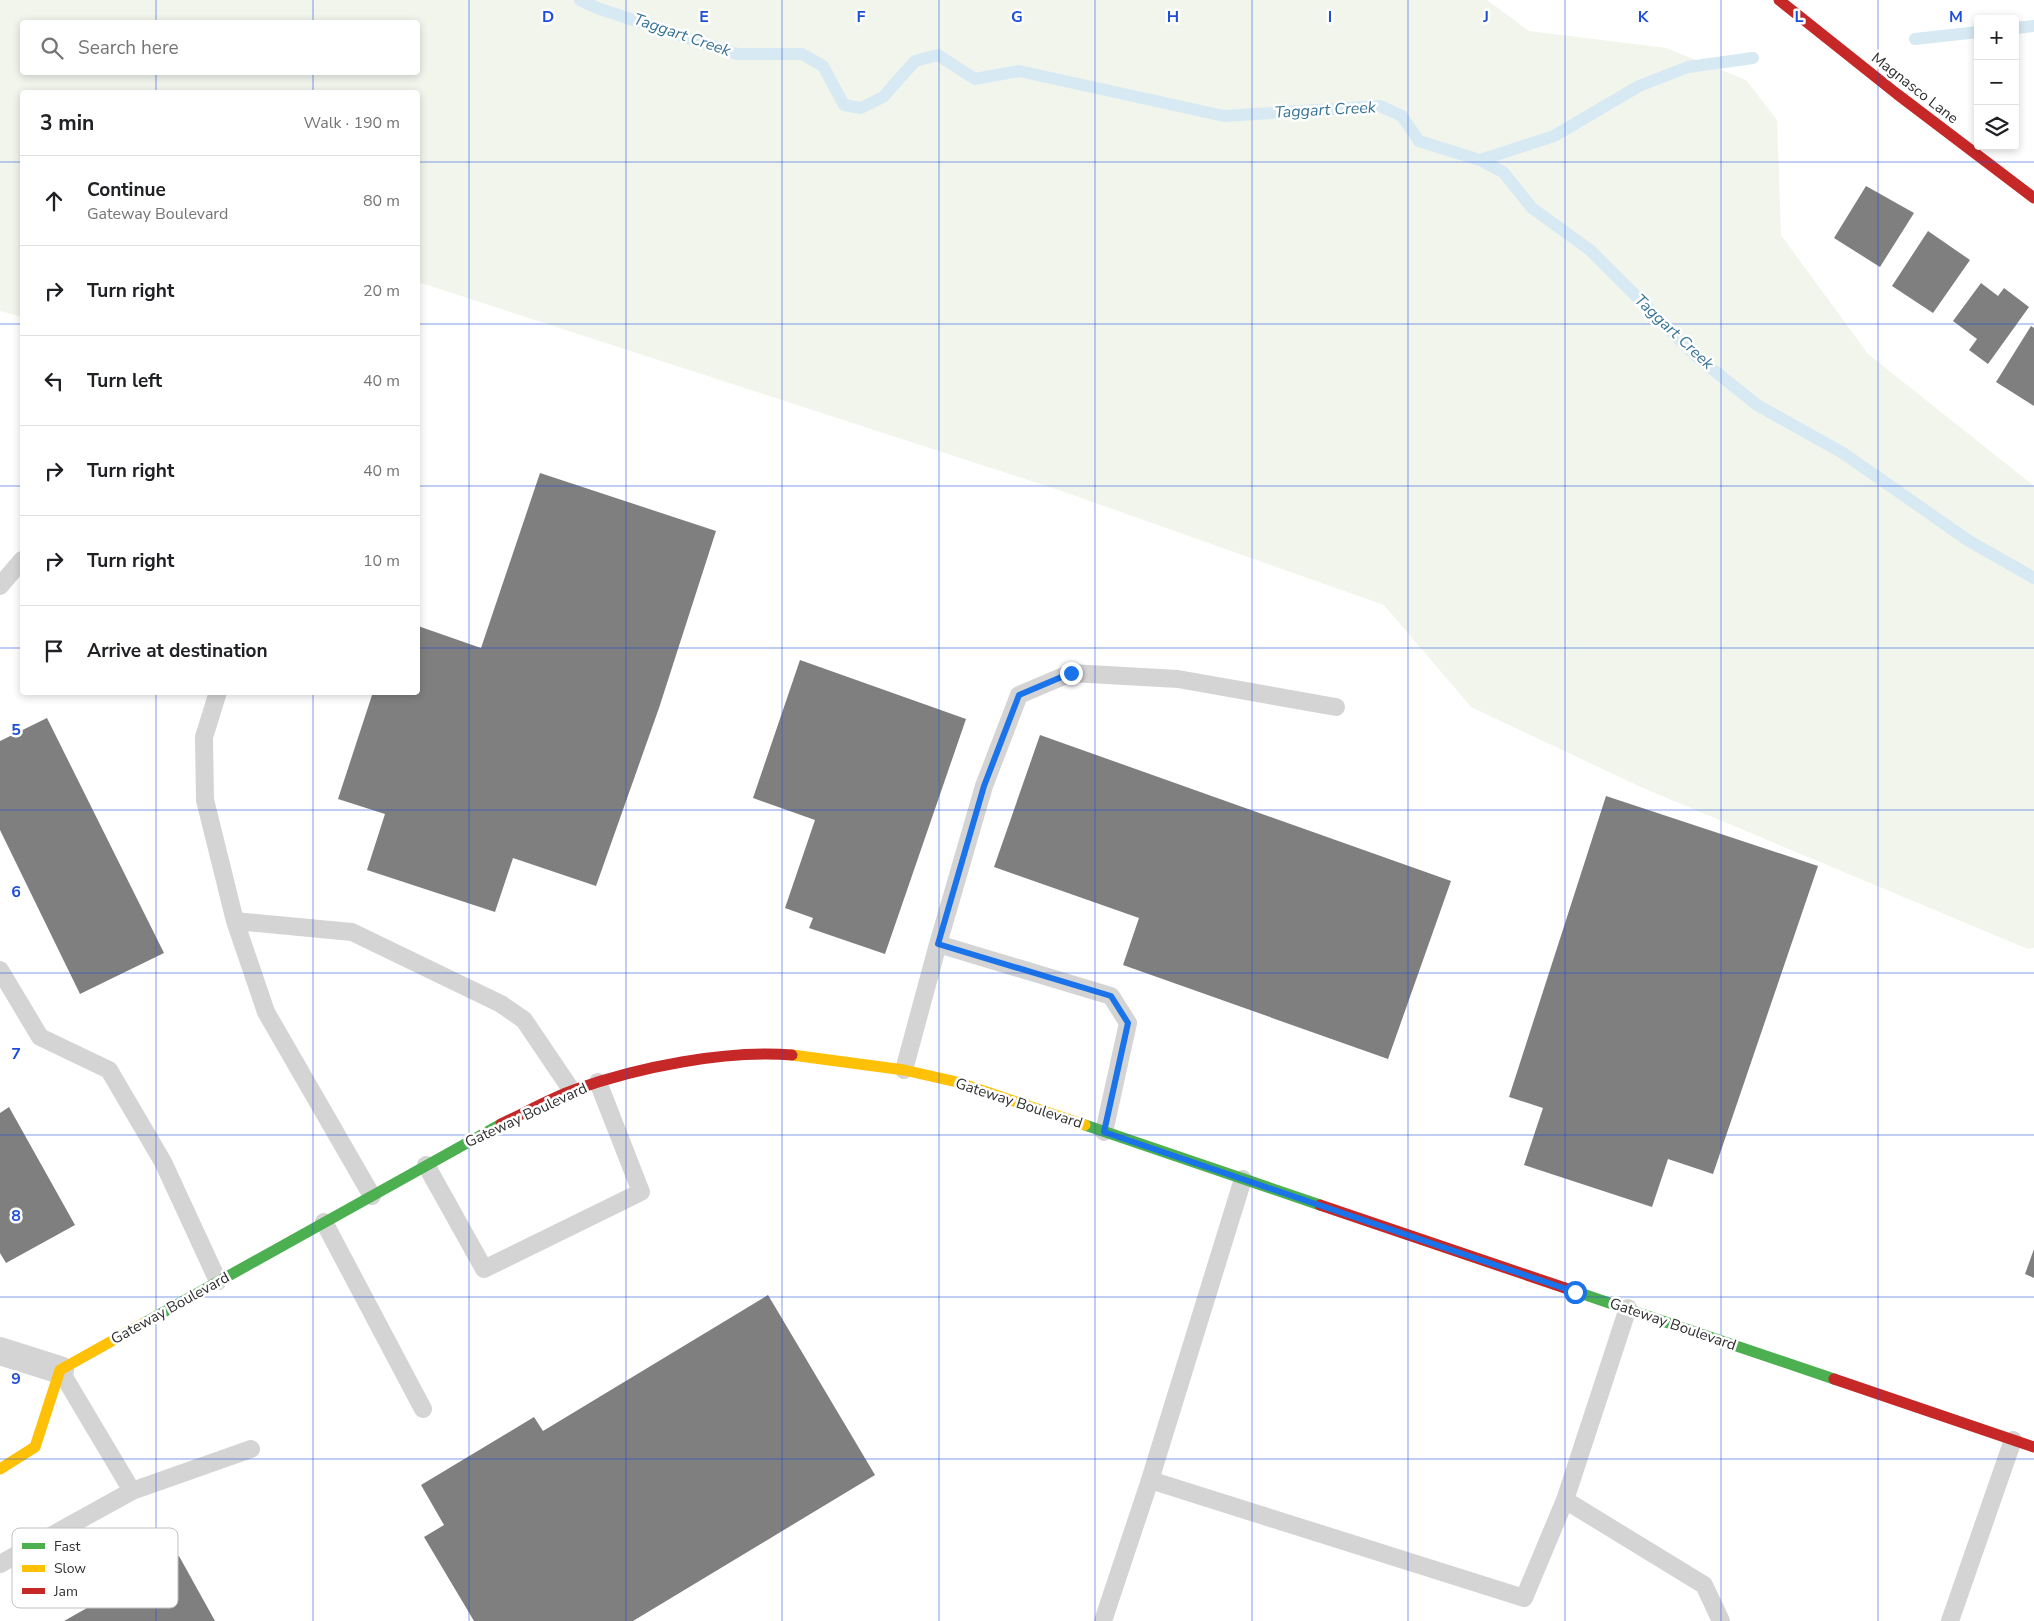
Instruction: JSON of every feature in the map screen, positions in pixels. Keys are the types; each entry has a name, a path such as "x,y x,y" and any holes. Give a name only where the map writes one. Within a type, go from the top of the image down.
{"street":[{"name":"Magnasco Lane","path":"1779,0 1897,94 2034,198"},
{"name":"Gateway Boulevard","path":"60,1370 499,1124 572,1091 598,1082 689,1060 770,1054 799,1054 904,1070 957,1082 2034,1447"},
{"path":"0,1351 60,1370 36,1447 0,1469"}],"lane":[{"path":"0,586 20,562"},
{"path":"904,1070 984,786 1019,695 1071,673 1178,679 1336,707"},
{"path":"217,695 204,736 205,800 236,921 266,1012 372,1196"},
{"path":"236,921 352,932 501,1004 524,1020 572,1091"},
{"path":"938,944 1111,996 1128,1023 1104,1132"},
{"path":"0,970 40,1037 109,1070 163,1162 218,1281"},
{"path":"426,1165 484,1269 641,1192 598,1082"},
{"path":"1103,1621 1150,1480 1243,1179"},
{"path":"324,1222 423,1409"},
{"path":"1150,1480 1524,1598 1565,1500 1628,1308"},
{"path":"60,1370 132,1491"},
{"path":"1950,1621 2012,1440"},
{"path":"65,1528 132,1491 251,1449"},
{"path":"1565,1500 1704,1585 1721,1621"},
{"path":"0,1564 12,1557"}],"shaded area":[{"path":"0,0 1487,0 1529,31 1666,48 1746,80 1777,120 1781,235 1868,354 2034,486 2034,948 2028,949 1643,788 1471,707 1384,605 1056,489 420,283 420,90 20,90 20,316 0,311"}],"building":[{"path":"1866,186 1914,213 1880,267 1834,238"},
{"path":"1928,231 1970,260 1933,313 1892,286"},
{"path":"1981,283 1998,296 2004,288 2029,307 1988,364 1969,350 1977,339 1953,321"},
{"path":"2031,326 2034,328 2034,406 1996,382"},
{"path":"540,473 716,531 659,708 596,886 513,858 495,912 367,870 385,814 338,799 372,695 420,695 420,627 481,648"},
{"path":"800,660 966,719 885,954 809,928 813,918 785,908 815,820 753,798"},
{"path":"47,718 164,953 80,994 0,830 0,741"},
{"path":"1040,735 1451,881 1388,1059 1123,965 1139,918 994,867"},
{"path":"1606,796 1818,866 1713,1174 1668,1159 1652,1207 1524,1165 1543,1108 1509,1097"},
{"path":"9,1107 75,1225 6,1263 0,1253 0,1113"},
{"path":"2034,1249 2034,1278 2025,1274"},
{"path":"768,1295 875,1475 633,1621 474,1621 424,1537 444,1525 421,1485 534,1417 543,1431"},
{"path":"178,1557 215,1621 64,1621 87,1608 178,1608"}],"waterway":[{"name":"Taggart Creek","path":"580,0 597,8 737,54 802,54 823,66 844,105 861,108 883,97 915,61 938,55 975,79 1019,71 1224,116 1380,106 1402,116 1419,141 1480,160 1503,172 1532,208 1590,250 1695,355 1757,405 1843,453 1969,541 2034,578"},
{"path":"2019,28 2034,26"},
{"path":"1915,39 1974,32"},
{"path":"1480,160 1554,136 1639,86 1688,67 1753,58"}],"traffic: fast":[{"path":"144,1323 501,1124"},
{"path":"1085,1125 1320,1205"},
{"path":"1565,1288 1834,1379"}],"traffic: slow":[{"path":"792,1055 904,1070 957,1082 1085,1125"},
{"path":"0,1469 35,1447 60,1370 144,1323"}],"traffic: jam":[{"path":"1779,0 1897,94 2034,198"},
{"path":"501,1124 574,1090 626,1074 710,1058 766,1054 792,1055"},
{"path":"1320,1205 1565,1288"},
{"path":"1834,1379 2034,1447"}],"route":[{"path":"1071,673 1019,695 984,786 938,944 1111,996 1128,1023 1104,1132 1575,1292"}]}
